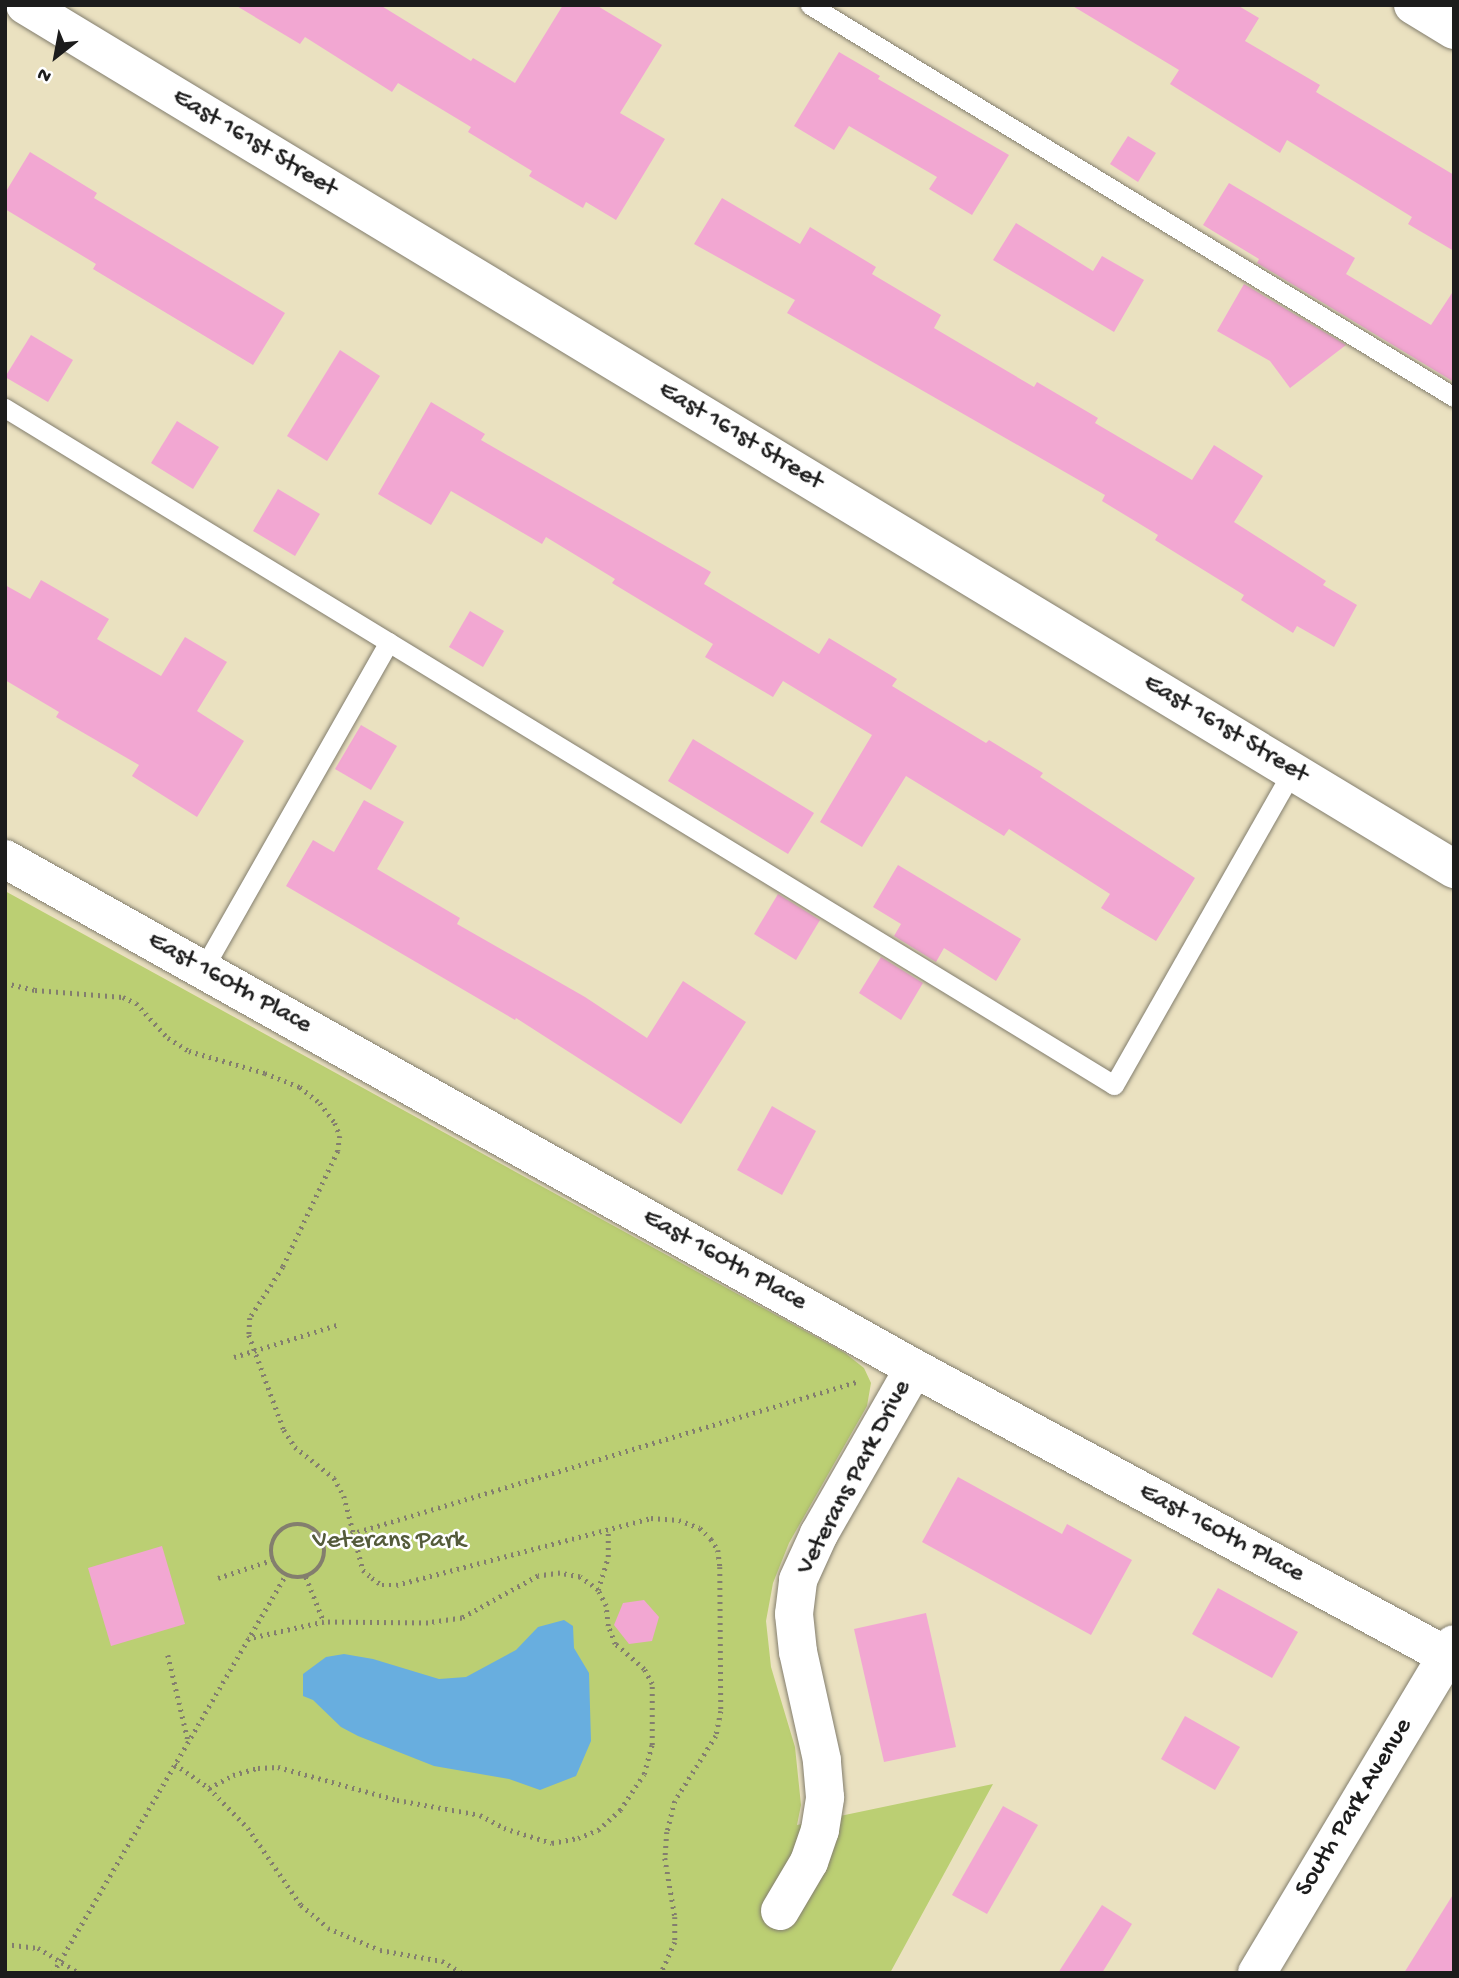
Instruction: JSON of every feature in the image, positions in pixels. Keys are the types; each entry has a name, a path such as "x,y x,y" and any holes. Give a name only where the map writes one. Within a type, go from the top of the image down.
{"street":[{"name":"East 161st Street","path":"25,5 1454,869"},
{"path":"1413,5 1454,30"},
{"name":"East 160th Place","path":"5,859 914,1368 1450,1650"},
{"name":"Veterans Park Drive","path":"780,1912 810,1862 820,1830 825,1797 822,1760 797,1639 794,1614 798,1580 819,1534 914,1368"},
{"name":"South Park Avenue","path":"1257,1973 1450,1650"}],"lane":[{"path":"810,5 1454,397"},
{"path":"5,408 1114,1085 1293,770"},
{"path":"203,970 389,642"}],"path":[{"path":"5,983 35,990 123,997 136,1003 168,1038 189,1051 265,1073 300,1087 320,1103 335,1123 340,1136 338,1151 283,1267 250,1318 249,1335 284,1430 295,1447 334,1478 344,1496 363,1570 382,1584 396,1585 651,1518 679,1520 700,1528 711,1539 718,1550 720,1567 722,1711 716,1735 675,1801 667,1832 665,1858 675,1917 675,1942 661,1973"},
{"path":"234,1357 337,1325"},
{"path":"324,1542 863,1380"},
{"path":"304,1524 313,1528 324,1542 323,1563 306,1577 285,1576 272,1560 271,1546 275,1534 285,1526 304,1524"},
{"path":"598,1590 608,1557 608,1530"},
{"path":"218,1578 272,1560"},
{"path":"209,1788 233,1775 258,1768 278,1767 397,1800 480,1815 504,1828 552,1843 578,1838 598,1830 620,1810 644,1774 652,1745 652,1684 644,1669 615,1644 606,1606 598,1590 580,1577 560,1573 538,1576 462,1618 428,1623 324,1622 248,1639"},
{"path":"53,1973 285,1576"},
{"path":"306,1577 324,1622"},
{"path":"168,1656 188,1741"},
{"path":"175,1764 209,1788 248,1828 301,1905 328,1928 380,1950 442,1961 462,1973"},
{"path":"5,1944 38,1948 61,1959 79,1973"}],"green space":[{"name":"Veterans Park","path":"5,891 845,1353 864,1368 871,1383 867,1406 789,1543 773,1583 766,1621 771,1667 795,1747 801,1805 797,1825 993,1784 890,1973 5,1973"}],"water":[{"path":"564,1620 573,1626 574,1648 589,1673 591,1741 576,1776 540,1790 509,1779 434,1766 358,1736 341,1727 313,1700 303,1696 303,1674 326,1657 344,1654 373,1659 439,1679 466,1677 516,1650 538,1627"}],"building":[{"path":"235,5 380,5 471,61 473,58 515,83 563,5 596,5 662,45 620,113 665,139 616,220 586,202 583,208 529,176 532,171 468,132 471,127 398,83 392,92 305,37 300,44"},
{"path":"1071,5 1237,5 1259,18 1245,41 1320,85 1316,92 1454,175 1454,251 1408,224 1412,217 1287,140 1280,153 1170,84 1179,70"},
{"path":"839,52 880,76 878,79 1009,155 972,215 929,189 937,177 849,126 834,150 794,126"},
{"path":"1128,136 1156,153 1138,182 1110,164"},
{"path":"30,152 97,193 94,198 285,313 253,365 93,269 96,264 5,209 5,193"},
{"path":"1229,183 1355,258 1346,274 1431,325 1454,290 1454,382 1257,263 1259,259 1203,225"},
{"path":"722,198 800,244 810,227 876,267 872,274 941,315 934,328 1034,387 1037,382 1098,418 1095,423 1192,480 1214,445 1263,476 1234,522 1326,581 1323,585 1357,605 1334,647 1297,626 1293,633 1241,600 1244,595 1155,540 1158,535 1102,501 1105,495 787,313 795,300 694,244"},
{"path":"1016,223 1093,271 1102,256 1144,280 1114,332 993,260"},
{"path":"1244,284 1346,345 1290,388 1270,361 1217,331"},
{"path":"31,335 73,360 48,402 5,377"},
{"path":"340,350 380,376 327,461 287,436"},
{"path":"431,402 485,434 481,440 711,572 704,584 819,654 829,638 897,679 892,686 986,743 989,740 1043,773 1040,777 1195,878 1156,941 1101,908 1110,894 1009,829 1004,836 906,776 862,847 820,822 872,735 783,681 773,697 705,657 713,644 612,583 615,579 546,537 542,544 451,491 431,525 378,494"},
{"path":"177,421 219,447 193,489 151,463"},
{"path":"278,489 320,514 295,556 253,531"},
{"path":"41,580 109,619 97,639 161,676 185,637 227,662 197,711 244,741 197,817 132,776 139,765 56,717 59,712 5,680 5,585 30,599"},
{"path":"470,611 504,631 483,667 449,647"},
{"path":"361,725 397,746 371,790 335,769"},
{"path":"693,739 814,813 788,854 668,781"},
{"path":"364,800 404,822 377,869 460,918 457,924 585,997 647,1038 683,981 746,1022 681,1124 516,1018 515,1020 286,886 313,840 334,852"},
{"path":"898,865 1021,939 996,981 944,948 936,962 894,936 901,924 873,907"},
{"path":"778,894 820,920 796,960 754,934"},
{"path":"881,957 923,983 901,1020 859,993"},
{"path":"772,1106 816,1131 782,1195 737,1170"},
{"path":"958,1477 1062,1534 1067,1524 1132,1560 1091,1635 922,1542"},
{"path":"162,1546 185,1624 111,1646 88,1568"},
{"path":"1218,1588 1298,1632 1272,1678 1192,1634"},
{"path":"644,1600 659,1617 652,1641 629,1644 614,1625 623,1603"},
{"path":"926,1613 956,1747 884,1762 854,1629"},
{"path":"1185,1716 1240,1747 1215,1790 1161,1759"},
{"path":"1003,1806 1038,1825 987,1914 952,1895"},
{"path":"1454,1893 1454,1973 1404,1973"},
{"path":"1102,1905 1132,1924 1102,1973 1058,1973"}]}
